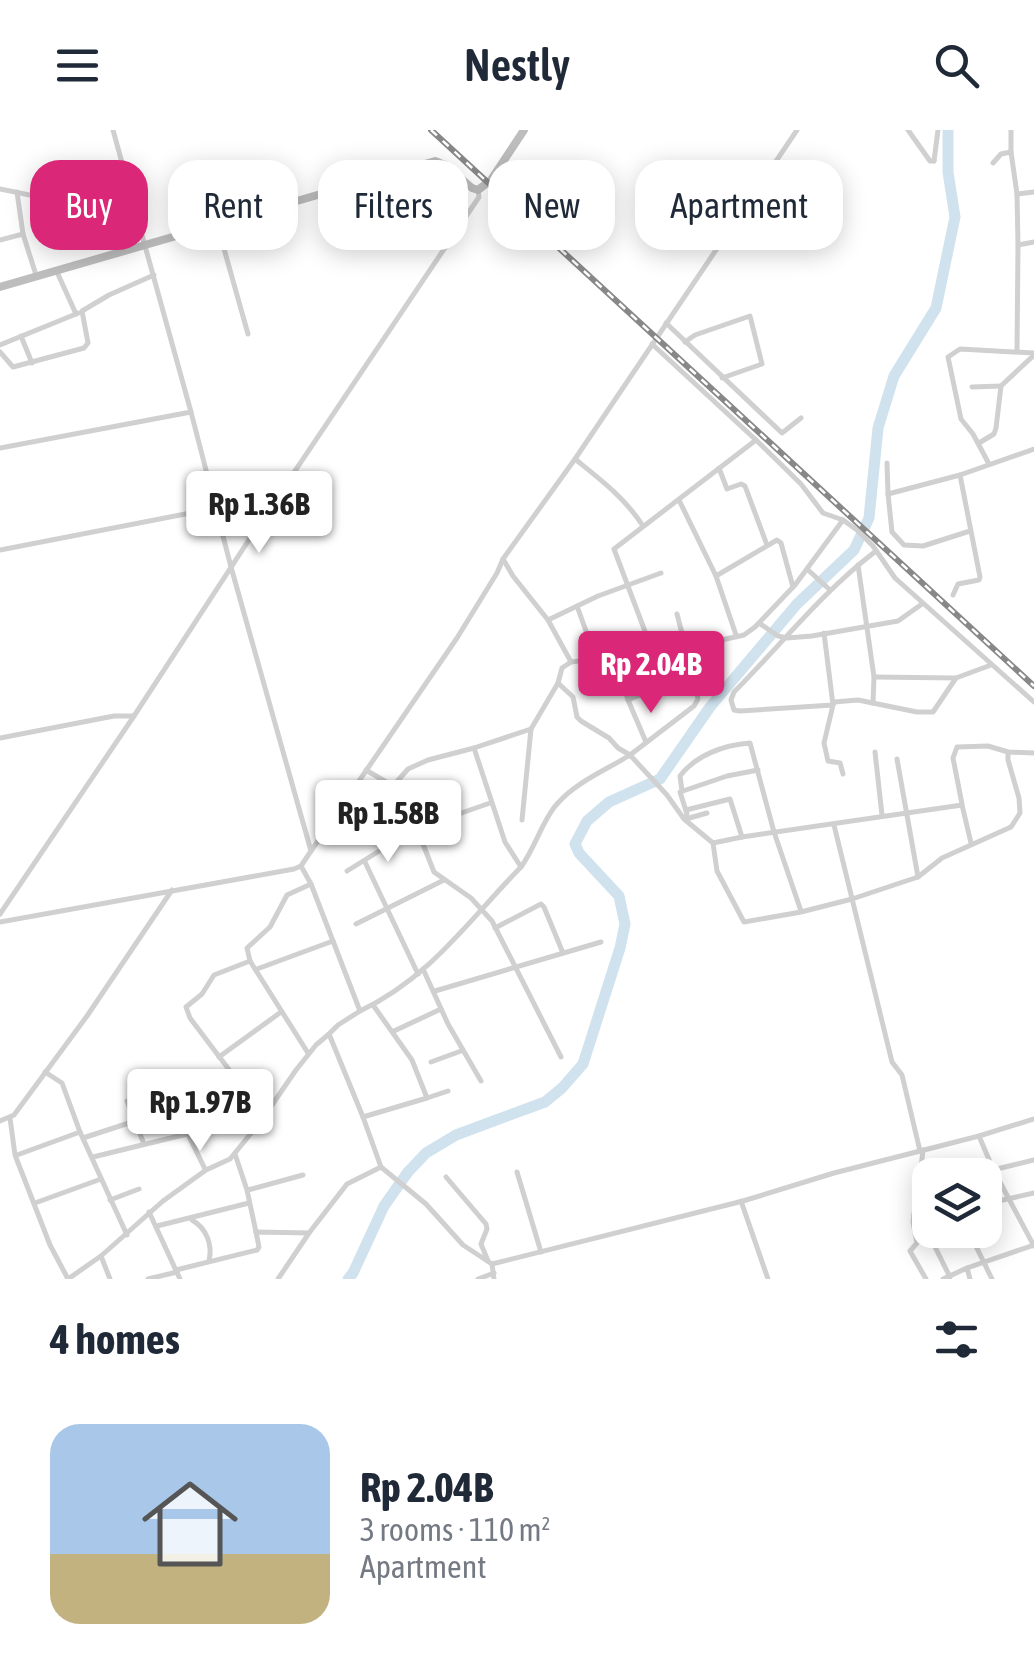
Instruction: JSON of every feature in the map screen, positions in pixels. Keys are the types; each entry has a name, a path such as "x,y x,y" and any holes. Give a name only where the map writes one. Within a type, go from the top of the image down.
{"main road":[{"path":"298,201 435,161 478,190 491,180 524,130"},
{"path":"0,286 124,250"}],"street":[{"path":"113,130 121,160"},
{"path":"0,922 302,866 456,638 502,559 575,460 797,130"},
{"path":"908,130 931,162 938,130"},
{"path":"1012,130 1017,194 1017,351"},
{"path":"993,164 1001,154 1011,152"},
{"path":"0,188 30,195"},
{"path":"0,914 479,197 478,190"},
{"path":"18,192 24,234 36,275"},
{"path":"1017,194 1034,192"},
{"path":"0,240 24,234"},
{"path":"1018,245 1034,242"},
{"path":"148,250 230,567 311,851"},
{"path":"224,250 248,334"},
{"path":"56,269 79,313 86,347 11,366 0,348 79,313 154,275"},
{"path":"684,342 750,316 762,364 722,378"},
{"path":"666,323 776,428 784,433 801,418"},
{"path":"21,336 32,363"},
{"path":"652,344 793,475 823,512 856,530 922,604 1034,702"},
{"path":"989,464 961,420 948,357 960,349 1034,354"},
{"path":"978,444 994,434 1001,386 1034,354"},
{"path":"972,387 1001,386"},
{"path":"0,448 191,412"},
{"path":"652,650 614,549 756,440"},
{"path":"888,494 1034,450"},
{"path":"575,460 617,492 642,526"},
{"path":"887,463 892,532 904,545 923,546 970,531"},
{"path":"719,468 727,489 745,486 767,544"},
{"path":"954,595 958,584 980,580 960,475"},
{"path":"680,500 716,576 737,636"},
{"path":"0,550 216,508"},
{"path":"522,820 531,729 558,683 562,668 571,662 700,645 744,635 808,570 843,520"},
{"path":"716,576 776,540 781,543 793,587"},
{"path":"874,549 829,589 734,692 731,706 740,711 858,700 934,712 956,678"},
{"path":"502,559 548,620 571,662"},
{"path":"858,565 874,677 873,702"},
{"path":"808,570 829,589"},
{"path":"548,620 661,573"},
{"path":"759,623 787,638 898,621 922,604"},
{"path":"577,606 596,659"},
{"path":"10,1118 16,1155 50,1245 68,1279 206,1170 227,1162 308,1054 338,1025 393,993 444,953 522,867 553,807 596,774 633,757 646,742 694,706 698,699 677,614"},
{"path":"824,633 833,705 824,743 828,761 840,763 843,774"},
{"path":"614,655 646,742"},
{"path":"874,677 956,678 992,665"},
{"path":"628,700 692,672"},
{"path":"558,683 572,696 581,722 633,757 684,819 713,844 718,871 742,922 852,899 918,877 942,858 1011,827 1020,813 1008,752"},
{"path":"0,738 114,716 134,716"},
{"path":"393,786 411,767 531,729"},
{"path":"684,819 686,810 679,782 687,767 726,746 750,742 801,912"},
{"path":"972,844 953,758 957,747 988,746 1034,753"},
{"path":"474,748 505,842 522,867"},
{"path":"875,752 882,815"},
{"path":"897,759 918,877"},
{"path":"366,770 393,786 399,810 427,850 434,872 483,910 561,1057"},
{"path":"682,791 758,770"},
{"path":"686,810 730,799 742,837"},
{"path":"347,871 414,830 490,803"},
{"path":"713,844 962,804"},
{"path":"684,819 707,813"},
{"path":"834,824 892,1062 902,1075 921,1158"},
{"path":"365,862 386,909 482,1081"},
{"path":"302,866 360,1011"},
{"path":"356,924 444,880"},
{"path":"308,1054 250,961 248,946 270,927 287,895 311,884"},
{"path":"0,1121 10,1118 87,1016 172,890"},
{"path":"495,928 541,904 563,954"},
{"path":"257,969 333,941"},
{"path":"435,991 601,942"},
{"path":"250,961 214,974 202,994 186,1006 190,1018 264,1116"},
{"path":"373,1005 418,1072 427,1098"},
{"path":"394,1032 441,1009"},
{"path":"218,1057 281,1012"},
{"path":"329,1034 381,1167 413,1192 463,1244 490,1263 741,1201 1034,1119"},
{"path":"431,1062 462,1050"},
{"path":"45,1072 62,1083 127,1235"},
{"path":"206,1170 176,1107 238,1082"},
{"path":"363,1116 448,1091"},
{"path":"127,1101 144,1144"},
{"path":"16,1155 135,1121"},
{"path":"92,1157 188,1134"},
{"path":"979,1136 989,1158"},
{"path":"148,1279 258,1249 247,1190 235,1154"},
{"path":"1002,1166 1034,1160"},
{"path":"278,1279 347,1184 381,1167"},
{"path":"517,1172 541,1252"},
{"path":"247,1190 302,1174"},
{"path":"446,1178 486,1224 480,1244 494,1276 478,1279"},
{"path":"35,1203 101,1179"},
{"path":"935,1248 947,1278 1034,1245 1002,1184"},
{"path":"110,1200 139,1189"},
{"path":"1002,1198 1034,1193"},
{"path":"741,1201 768,1279"},
{"path":"157,1226 249,1202"},
{"path":"149,1212 177,1274"},
{"path":"189,1218 206,1232 209,1261"},
{"path":"256,1232 309,1232"},
{"path":"913,1248 910,1251 926,1279"},
{"path":"977,1248 992,1279"},
{"path":"101,1256 110,1279"},
{"path":"967,1268 970,1279"}],"waterway":[{"path":"348,1279 384,1206 426,1153 456,1135 545,1102 583,1064 625,924 619,896 575,844 587,821 609,802 660,779 710,707 797,604 854,550 869,518 878,428 894,376 936,308 955,217 948,172 948,130"}],"railway":[{"path":"431,130 1034,686"}]}
